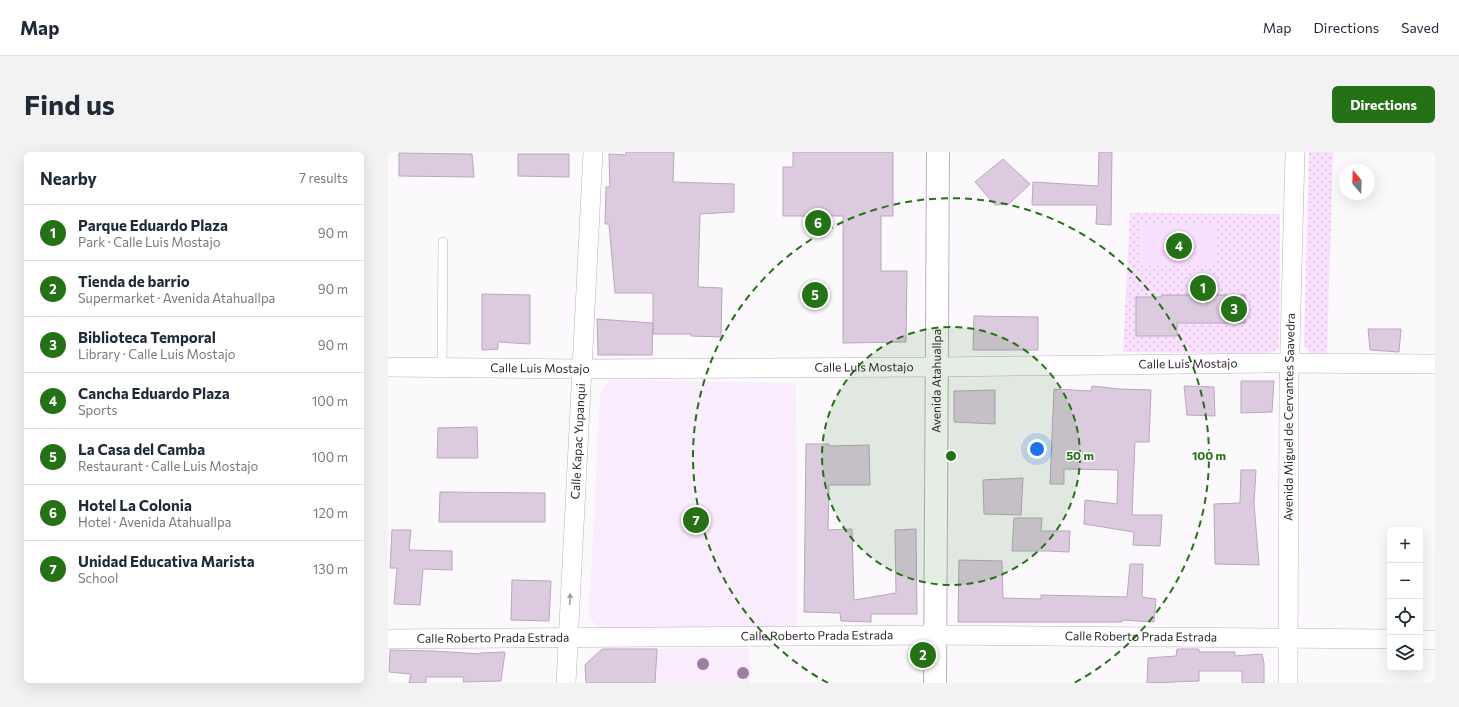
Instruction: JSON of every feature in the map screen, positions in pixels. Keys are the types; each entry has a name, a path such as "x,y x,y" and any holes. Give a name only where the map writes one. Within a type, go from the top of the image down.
{"main road":[{"name":"Avenida Atahuallpa","path":"935,683 938,152"}],"street":[{"name":"Calle Kapac Yupanqui","path":"566,683 593,152"},
{"name":"Avenida Miguel de Cervantes Saavedra","path":"1288,683 1290,363 1295,152"},
{"name":"Calle Luis Mostajo","path":"388,367 582,369 1290,363 1435,364"},
{"name":"Calle Roberto Prada Estrada","path":"388,639 935,635 1387,640"},
{"path":"1423,640 1435,640"}],"lane":[{"path":"442,367 443,242"}],"shaded area":[{"path":"1309,152 1333,152 1327,354 1310,353 1304,346"},
{"path":"1130,213 1280,214 1279,349 1266,354 1123,352"},
{"path":"1141,225 1217,225 1216,266 1141,266"},
{"path":"611,380 796,383 798,628 603,627 595,625 590,617 590,596 600,395 604,386"},
{"path":"750,648 750,683 586,683 585,665 602,649"}],"building":[{"path":"626,152 674,152 673,182 734,184 734,212 700,214 698,287 722,288 721,337 691,336 691,334 653,334 653,293 615,293 609,224 605,224 606,187 610,187 609,154 626,155"},
{"path":"793,152 893,152 893,216 881,216 881,271 907,271 906,342 843,343 843,216 783,216 783,167 793,167"},
{"path":"1099,152 1112,152 1111,225 1096,224 1097,205 1032,205 1033,182 1098,186"},
{"path":"399,153 472,154 474,177 399,176"},
{"path":"518,154 569,154 569,177 518,176"},
{"path":"1003,159 1030,184 1009,204 995,205 975,182"},
{"path":"482,294 530,295 530,344 498,342 498,349 482,350"},
{"path":"1162,295 1245,295 1245,323 1177,323 1177,336 1136,336 1136,297 1162,297"},
{"path":"974,316 1038,317 1038,350 973,350"},
{"path":"597,319 653,323 652,355 598,355"},
{"path":"1368,329 1401,329 1399,352 1370,350"},
{"path":"1241,381 1274,381 1272,412 1241,413"},
{"path":"1092,386 1151,390 1149,442 1135,442 1132,515 1162,515 1160,546 1133,545 1134,532 1084,524 1085,500 1117,504 1118,470 1064,469 1064,484 1050,484 1054,389 1091,391"},
{"path":"1184,386 1214,387 1215,416 1187,415"},
{"path":"995,390 995,424 954,422 954,391"},
{"path":"477,427 478,458 437,458 438,428"},
{"path":"806,444 829,444 829,446 869,445 870,485 829,485 828,530 852,529 854,600 896,593 895,530 916,529 917,614 871,614 871,622 841,621 840,613 804,612"},
{"path":"1241,470 1256,470 1254,503 1259,565 1215,564 1214,504 1240,503"},
{"path":"1023,478 1021,515 984,514 983,480"},
{"path":"440,492 545,493 545,522 439,522"},
{"path":"1014,518 1042,518 1041,531 1070,531 1069,552 1012,551"},
{"path":"392,530 411,530 409,550 452,551 452,570 423,569 420,605 394,604 397,568 390,568"},
{"path":"959,560 1002,561 1003,598 1041,599 1041,595 1127,597 1130,564 1143,564 1142,597 1156,599 1154,622 1122,620 1122,622 958,622"},
{"path":"512,580 551,581 549,621 511,620"},
{"path":"602,649 657,649 655,683 586,683 585,665"},
{"path":"1177,649 1199,649 1199,652 1235,652 1235,656 1262,654 1264,663 1264,683 1242,683 1242,671 1199,671 1199,681 1147,683 1148,658 1176,656"},
{"path":"390,650 480,654 505,652 501,681 463,682 464,677 426,677 426,683 409,683 411,674 389,672"}],"place":[{"name":"Hotel La Colonia","path":"818,223"},
{"name":"Cancha Eduardo Plaza","path":"1179,246"},
{"name":"Parque Eduardo Plaza","path":"1203,288"},
{"name":"La Casa del Camba","path":"815,295"},
{"name":"Biblioteca Temporal","path":"1234,309"},
{"name":"Unidad Educativa Marista","path":"696,520"},
{"name":"Tienda de barrio","path":"923,655"}]}
